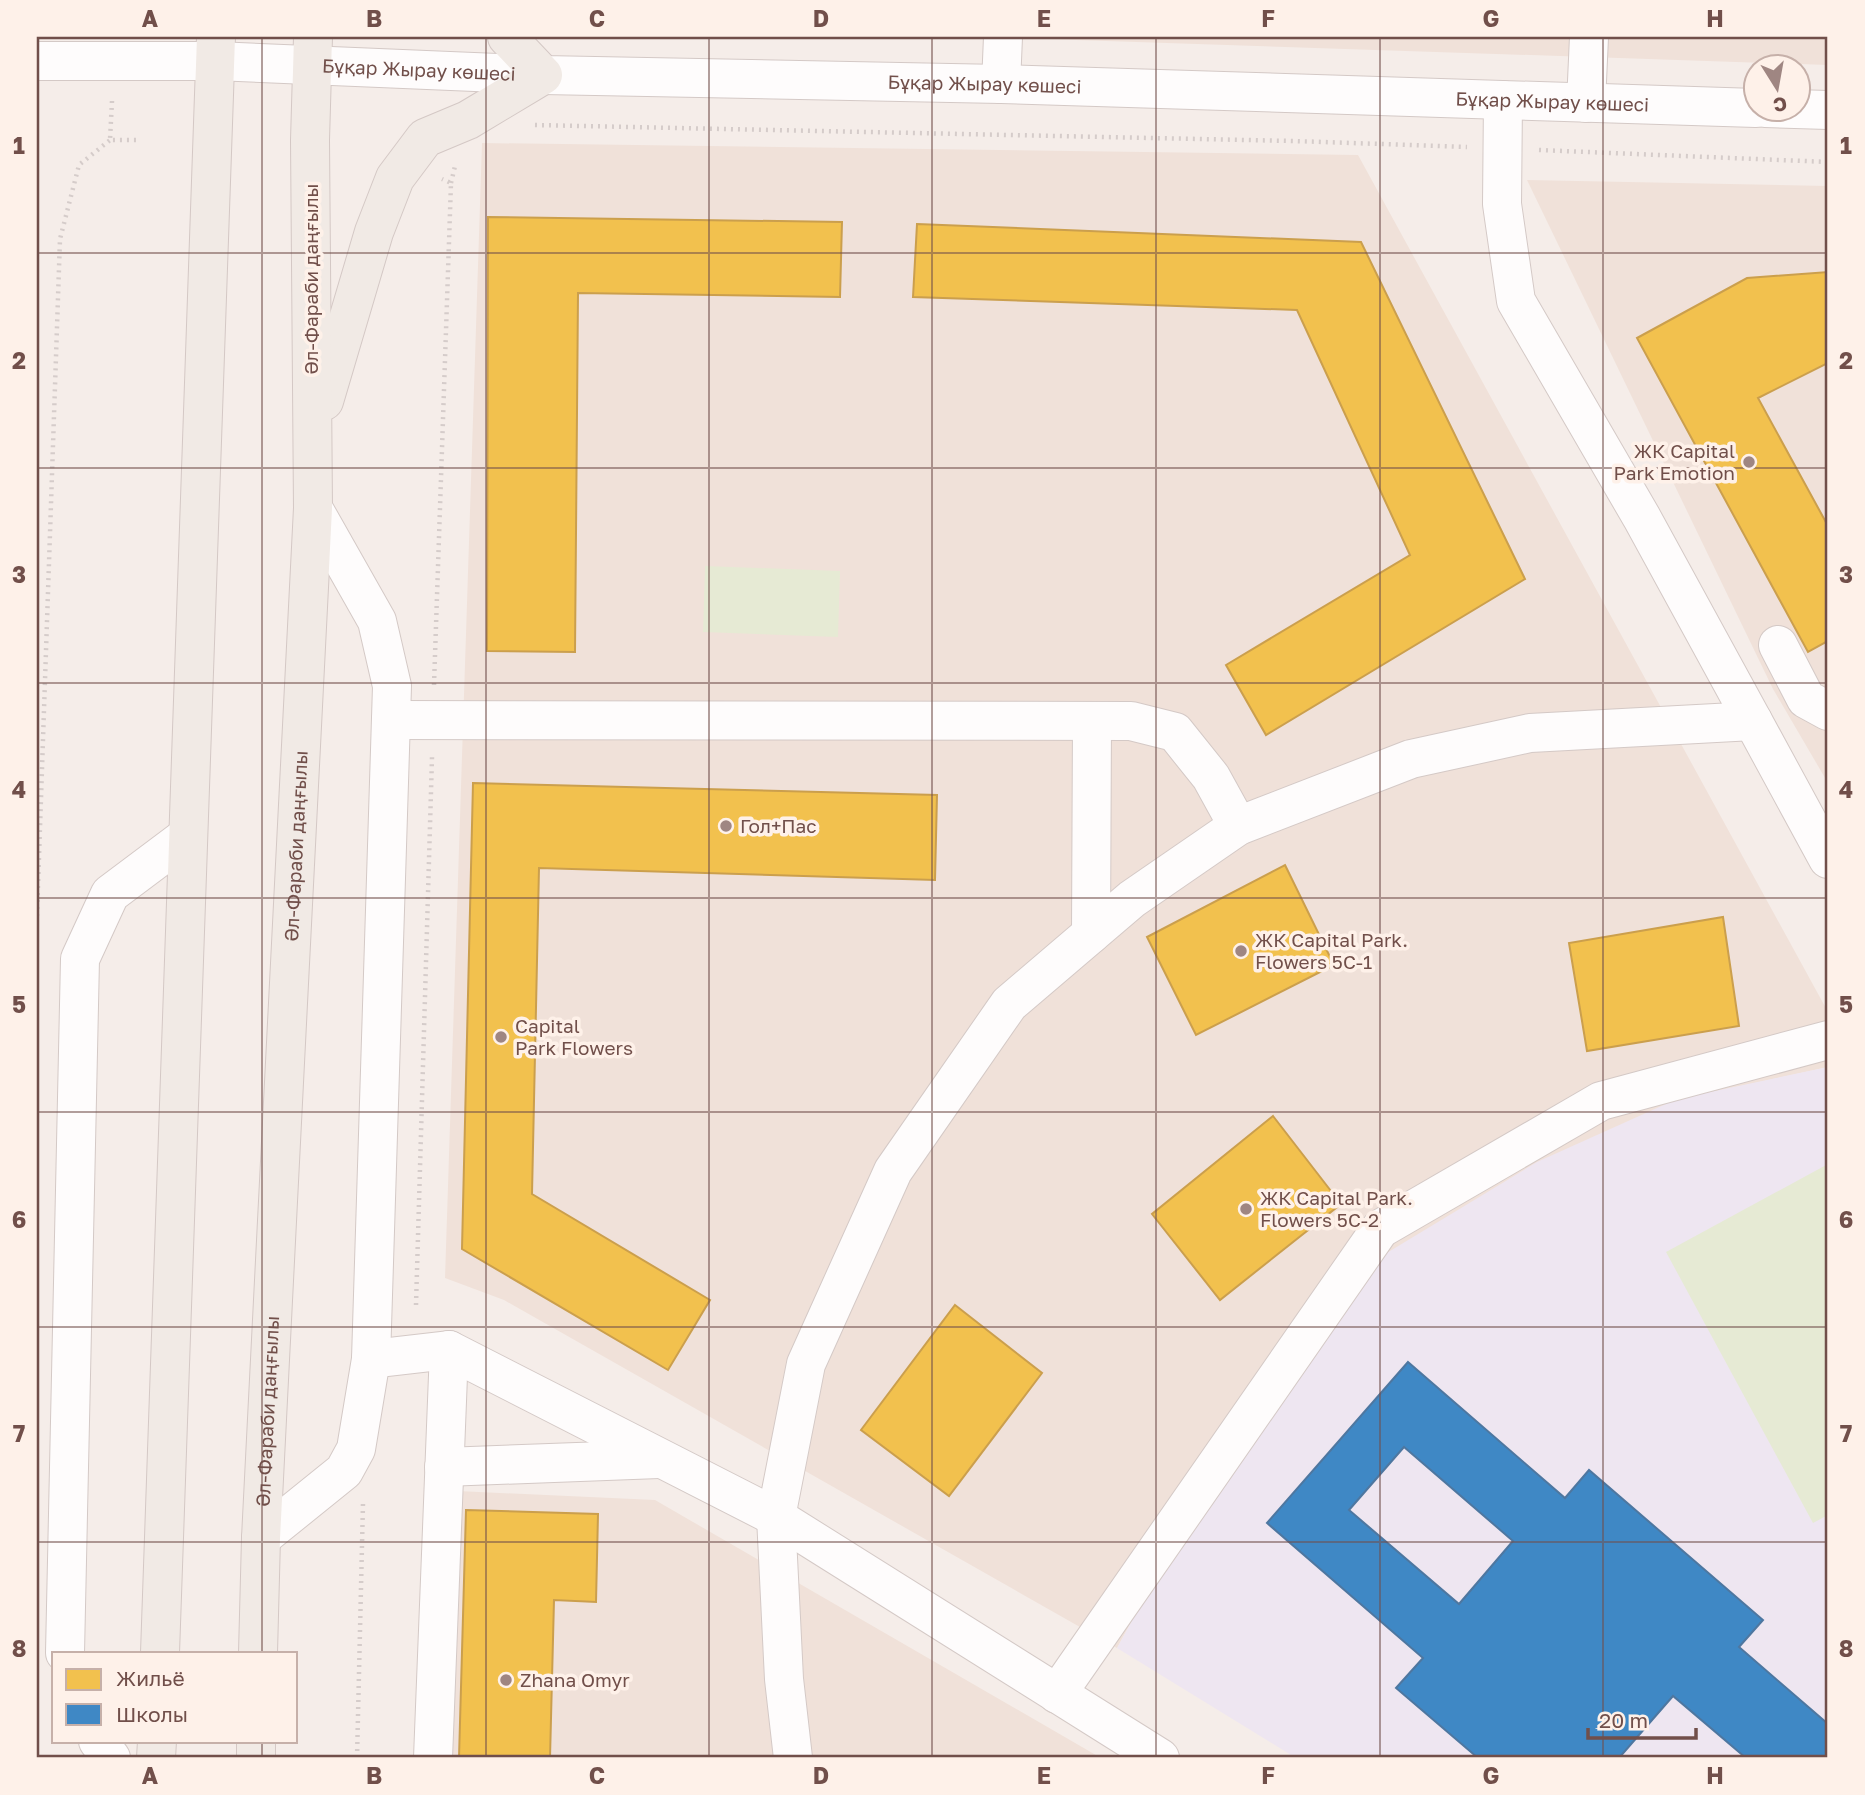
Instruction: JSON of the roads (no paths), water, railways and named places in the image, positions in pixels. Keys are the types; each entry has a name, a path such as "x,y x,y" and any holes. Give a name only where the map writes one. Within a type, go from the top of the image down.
{"main road":[{"path":"312,439 374,232 395,178 425,138 468,120 542,75 507,37"},
{"path":"160,1652 186,837 216,49"},
{"name":"Әл-Фараби даңғылы","path":"258,1652 261,1538 313,508 313,51"}],"street":[{"path":"1001,84 1003,37"},
{"path":"1587,103 1589,37"},
{"name":"Бұқар Жырау көшесі","path":"37,61 216,49 313,51 542,75 1001,84 1742,108"},
{"path":"1503,100 1502,204 1516,301 1642,518 1828,859"},
{"path":"261,1538 344,1471 356,1448 371,1359 392,686 377,621 313,508"},
{"path":"1777,645 1806,699 1828,711"},
{"path":"391,720 1131,721 1175,732 1211,777 1238,826"},
{"path":"1091,934 1092,721"},
{"path":"793,1758 784,1679 776,1517 806,1364 893,1171 1009,1004 1132,899 1238,826 1411,759 1530,733 1753,721"},
{"path":"65,1652 80,959 110,894 186,837"},
{"path":"1057,1694 1380,1229 1601,1101 1828,1040"},
{"path":"371,1359 449,1350 776,1517 1159,1758"},
{"path":"433,1758 449,1350"},
{"path":"444,1467 663,1459"},
{"path":"99,1742 111,1758"}],"place":[{"name":"ЖК Capital Park Emotion","path":"1749,462"},
{"name":"Гол+Пас","path":"726,826"},
{"name":"ЖК Capital Park. Flowers 5C-1","path":"1241,951"},
{"name":"Capital Park Flowers","path":"501,1037"},
{"name":"ЖК Capital Park. Flowers 5C-2","path":"1246,1209"},
{"name":"Zhana Omyr","path":"506,1680"}]}
